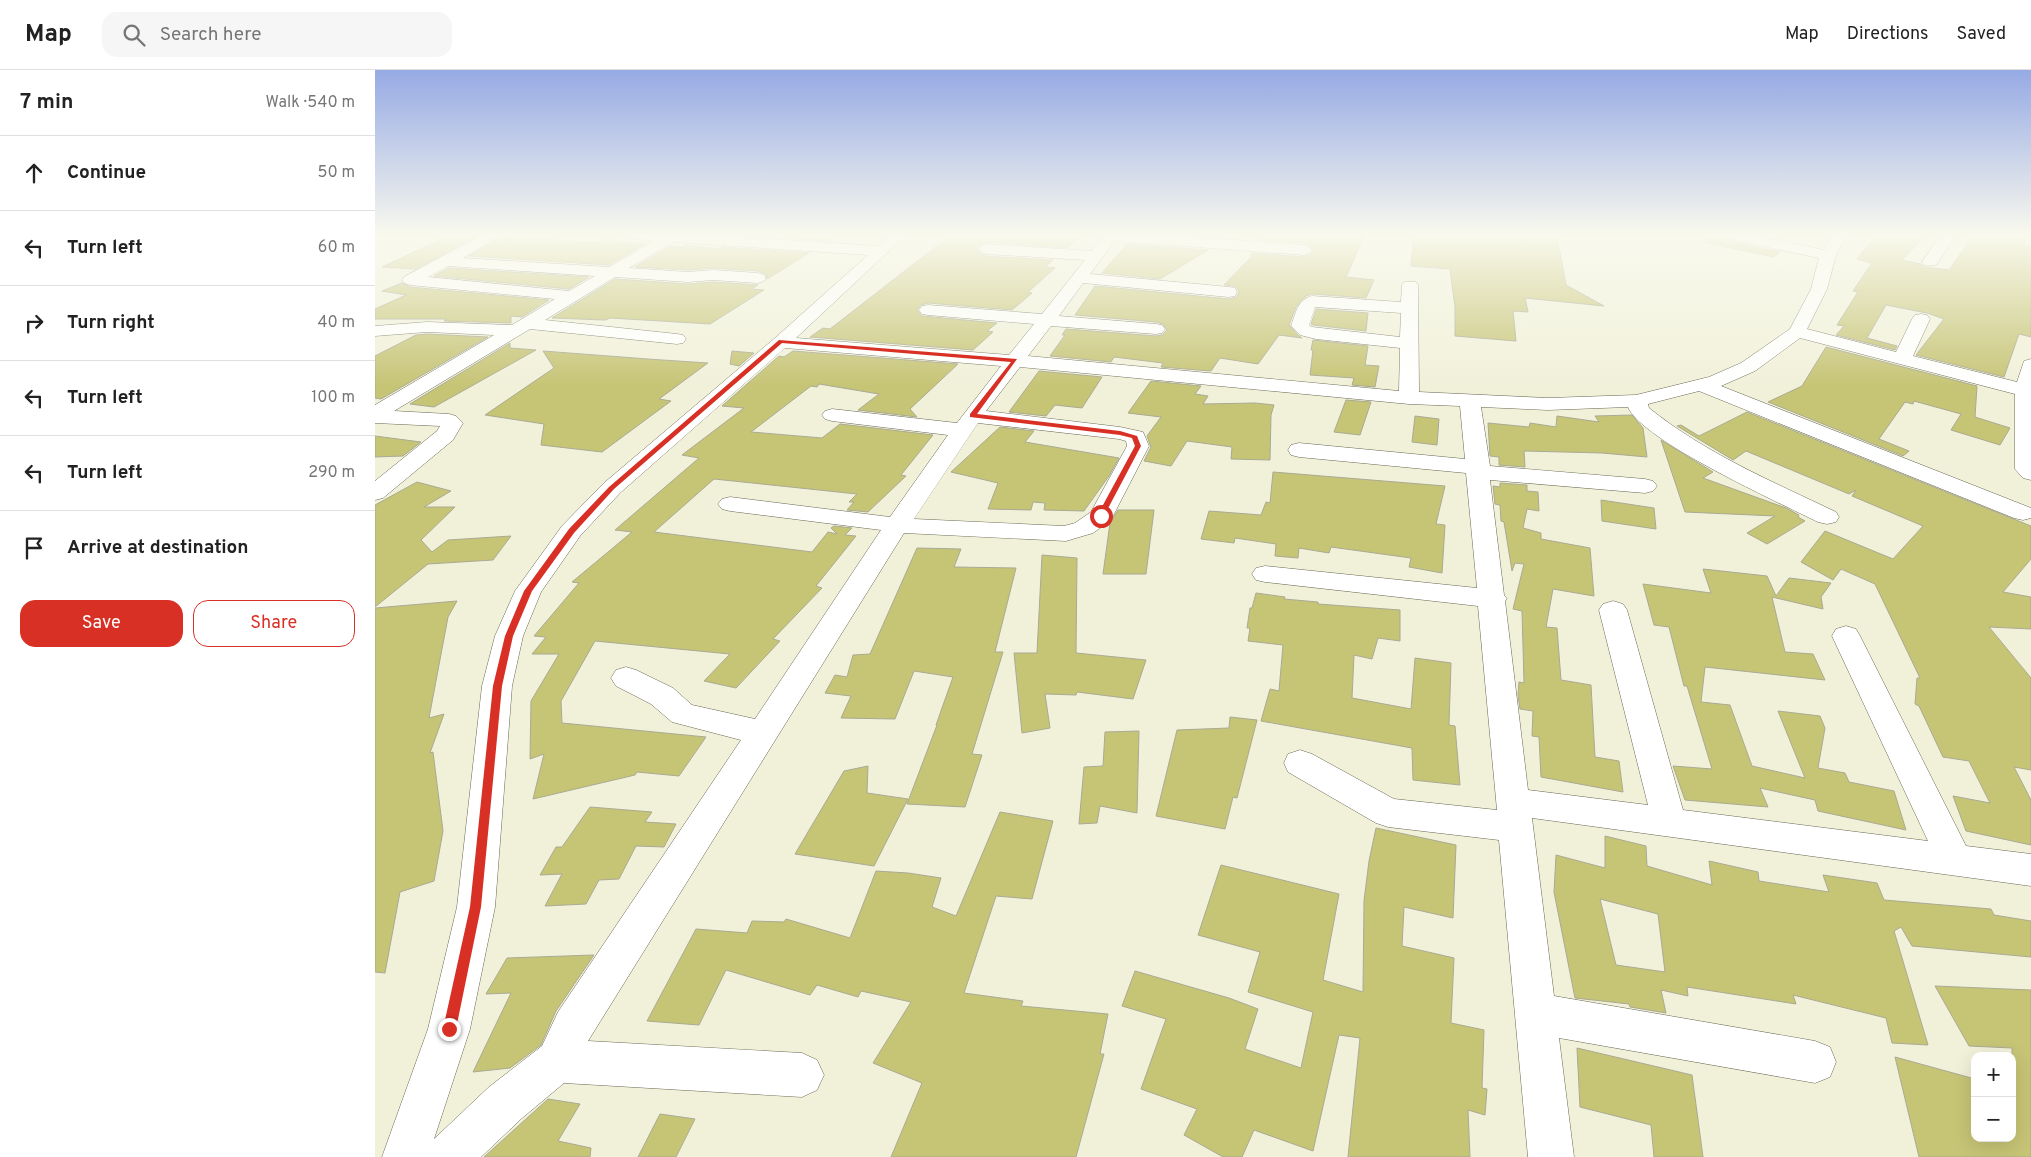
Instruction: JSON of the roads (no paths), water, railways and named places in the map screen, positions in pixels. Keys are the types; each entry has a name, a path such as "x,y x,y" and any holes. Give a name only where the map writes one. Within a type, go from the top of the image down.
{"street":[{"path":"463,286 572,296"},
{"path":"511,291 521,286"},
{"path":"375,414 589,286"},
{"path":"405,1157 449,1029 476,907 497,686 509,636 528,591 571,531 612,488 781,342 842,286"},
{"path":"448,1157 505,1103 557,1062 573,1028 897,525 968,423 1072,286"},
{"path":"1161,286 1229,292"},
{"path":"1409,398 1410,286"},
{"path":"781,342 1015,361 1409,398 1548,404 1636,401 1713,382 1748,367 1797,332 1820,286"},
{"path":"1409,308 1312,301 1307,304 1300,326 1306,331 1316,334 1409,343"},
{"path":"928,310 1156,329"},
{"path":"1902,359 1921,319"},
{"path":"375,331 427,327 519,327 677,339"},
{"path":"1797,332 2028,391"},
{"path":"2031,365 2025,461 2026,468 2031,473"},
{"path":"1699,384 2023,514"},
{"path":"1636,401 1639,411 1713,460 1827,517"},
{"path":"1470,402 1493,599 1551,1157"},
{"path":"731,504 897,525 1066,534 1084,528 1101,516 1138,446 1135,437 1120,433 832,415"},
{"path":"375,418 449,420 453,423 445,435 375,493"},
{"path":"1299,450 1645,486"},
{"path":"1265,574 1493,599"},
{"path":"1613,610 1669,822"},
{"path":"1846,636 1955,859"},
{"path":"625,678 662,696 683,714 763,733"},
{"path":"1300,763 1388,813 1516,815 1669,822 2031,870"},
{"path":"1536,1013 1815,1062"},
{"path":"557,1062 802,1075"}]}
